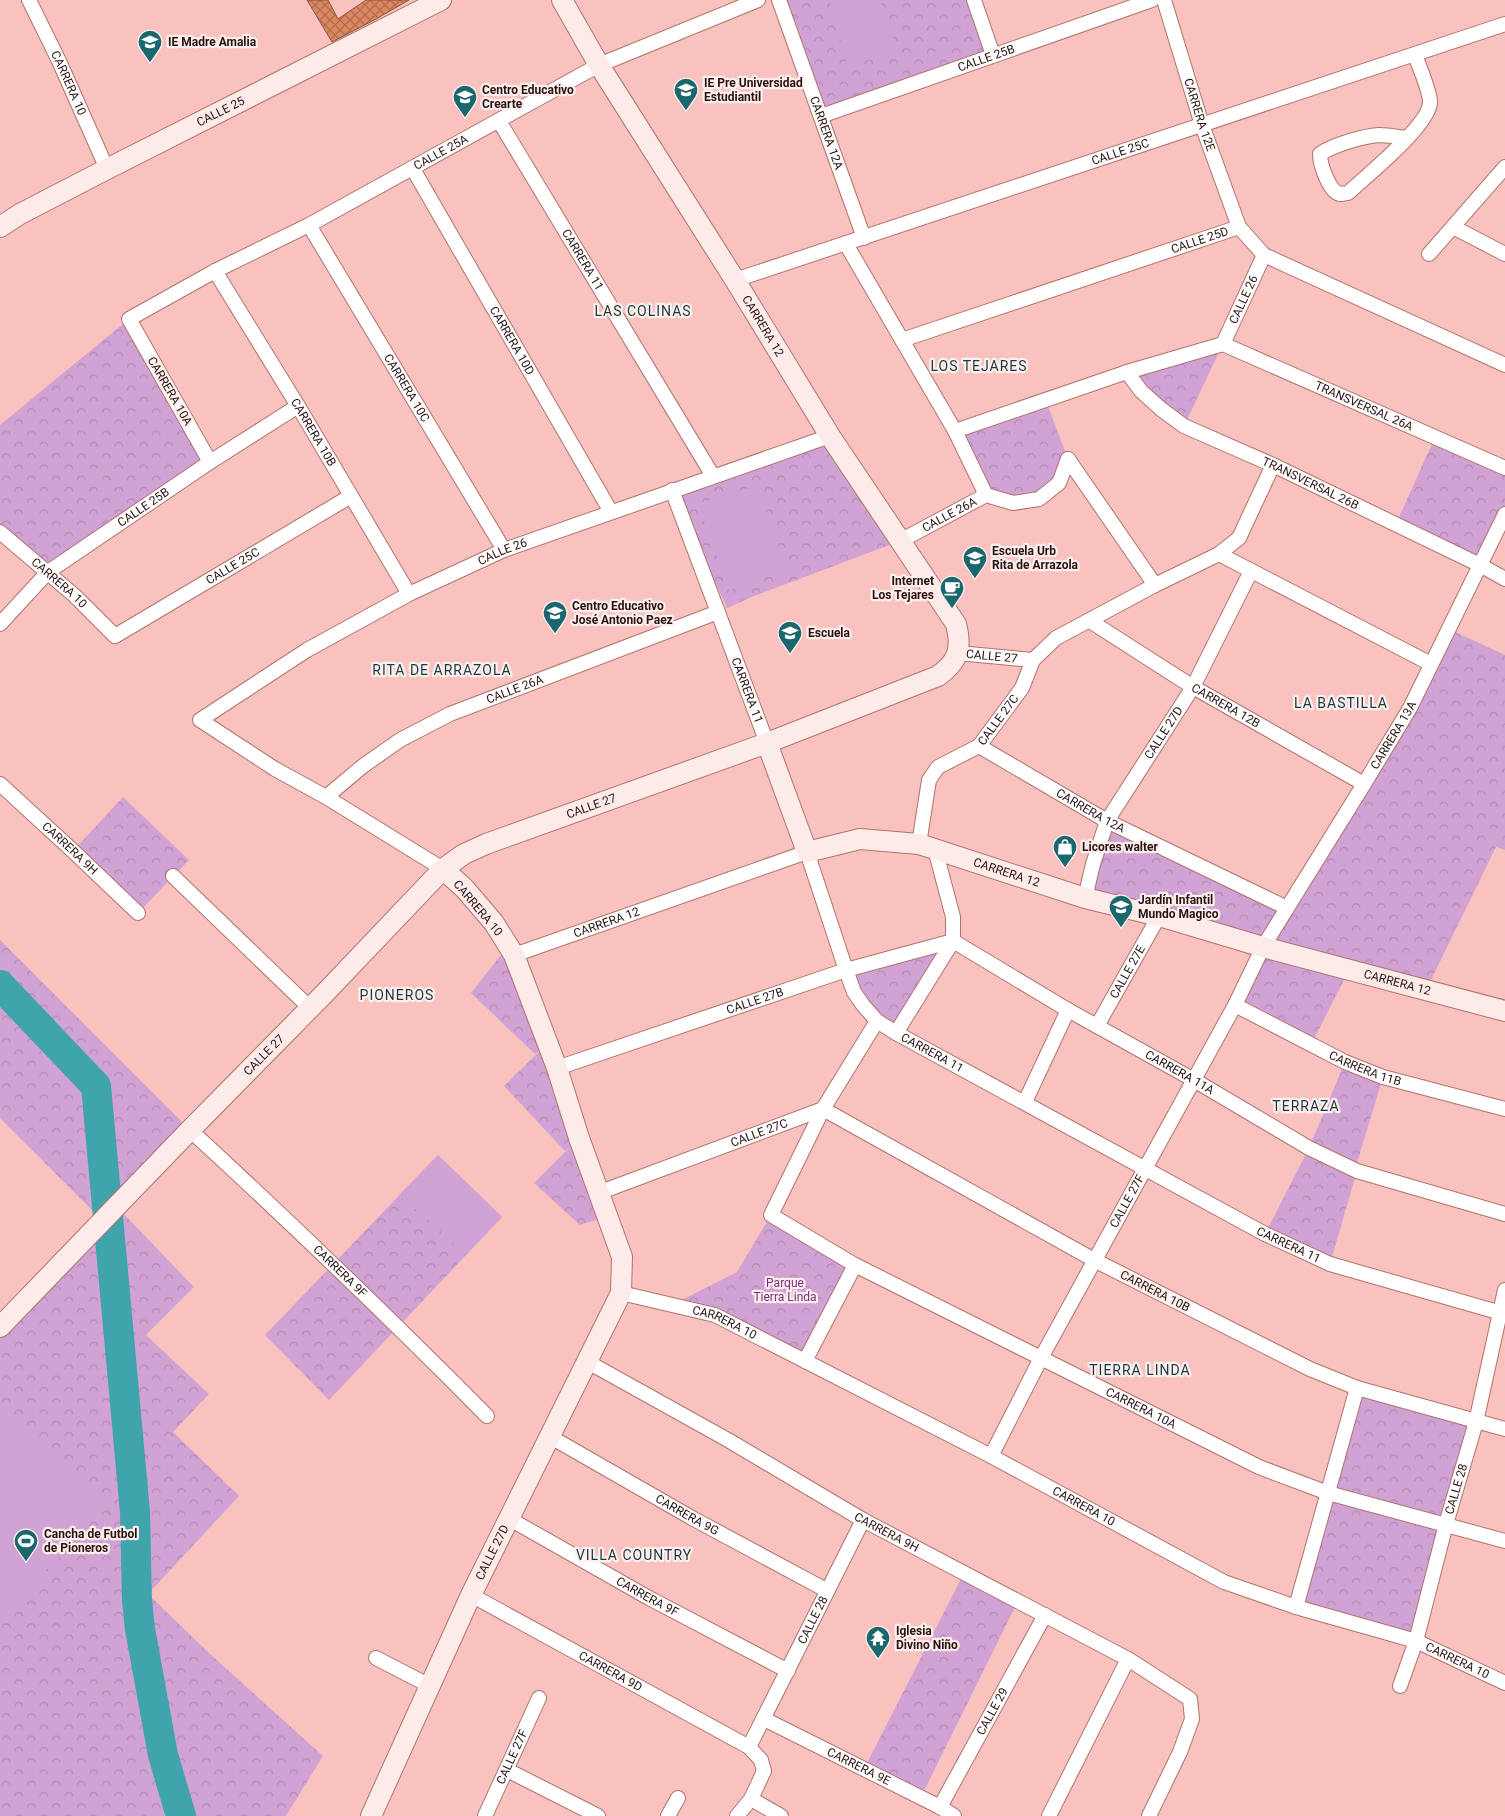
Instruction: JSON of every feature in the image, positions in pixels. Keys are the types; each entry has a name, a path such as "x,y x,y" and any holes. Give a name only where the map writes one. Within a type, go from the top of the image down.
{"street":[{"name":"CARRERA 10","path":"29,0 60,61 107,168"},
{"name":"CALLE 25","path":"0,227 20,214 107,168 442,0"},
{"name":"CARRERA 12","path":"562,0 599,65 735,280 830,436 956,624 959,637 958,653"},
{"name":"CALLE 25A","path":"129,319 215,271 309,226 599,65 758,0"},
{"name":"CARRERA 12A","path":"779,0 864,238"},
{"path":"974,0 993,55"},
{"name":"CALLE 25B","path":"821,116 1152,0"},
{"name":"CARRERA 12E","path":"1164,0 1202,124 1239,227"},
{"name":"CALLE 25C","path":"735,280 1505,24"},
{"path":"1407,138 1381,135 1367,137 1326,150 1320,154 1320,164 1334,191 1340,194 1348,193 1407,138 1421,124 1429,109 1430,100 1414,55"},
{"name":"CARRERA 11","path":"499,121 713,476"},
{"path":"1429,254 1505,168"},
{"name":"CARRERA 10D","path":"414,169 611,512"},
{"name":"CARRERA 10C","path":"309,226 504,550"},
{"name":"CALLE 25D","path":"902,340 1239,227 1264,255 1505,365"},
{"path":"1452,227 1505,254"},
{"path":"846,244 955,431 986,495"},
{"name":"CALLE 26","path":"1223,344 1264,255"},
{"name":"CARRERA 10B","path":"215,271 298,406 409,594"},
{"name":"CARRERA 10A","path":"129,319 210,462"},
{"path":"955,431 1127,372 1223,344"},
{"name":"TRANSVERSAL 26A","path":"1223,344 1505,468"},
{"name":"TRANSVERSAL 26B","path":"1127,372 1141,391 1160,409 1184,426 1272,465 1505,578"},
{"name":"CALLE 25B","path":"0,624 48,572 210,462 298,406"},
{"name":"CALLE 26","path":"200,720 307,650 409,594 504,550 830,436"},
{"name":"CALLE 26A","path":"900,541 986,495 1013,503 1039,499 1059,483 1068,459 1155,585"},
{"name":"CALLE 27","path":"0,1326 443,869 464,854 486,844 768,743 938,676 950,667 958,653 1033,660 1056,638 1155,585 1219,554 1239,538 1272,465"},
{"name":"CARRERA 11","path":"672,490 768,743 854,992 877,1021 1265,1234 1330,1264 1502,1313"},
{"name":"CALLE 25C","path":"115,636 351,496"},
{"name":"CARRERA 13A","path":"1263,947 1410,708 1505,514"},
{"name":"CARRERA 10","path":"0,532 48,572 115,636"},
{"path":"1219,554 1431,664"},
{"name":"CALLE 27D","path":"1085,898 1093,864 1107,821 1193,687 1251,571"},
{"name":"CALLE 26A","path":"326,797 363,766 400,740 450,714 718,612"},
{"name":"CARRERA 12B","path":"1090,621 1193,687 1364,784"},
{"name":"CALLE 27C","path":"927,846 929,780 938,767 980,746 1022,688 1033,660"},
{"name":"CARRERA 10","path":"200,720 275,769 326,797 443,869 465,889 494,923 514,956 557,1068 598,1193 622,1257 621,1293 715,1315 991,1456 1224,1582 1296,1607 1416,1641 1505,1683"},
{"name":"CARRERA 12A","path":"980,746 1107,821 1287,908"},
{"name":"CARRERA 9H","path":"0,784 138,913"},
{"name":"CARRERA 12","path":"514,956 807,852 860,839 927,846 1085,898 1159,916 1263,947 1505,1011"},
{"path":"896,1033 953,941 953,917 927,846"},
{"path":"173,876 310,1008"},
{"name":"CALLE 27E","path":"1097,1026 1159,916"},
{"name":"CALLE 27B","path":"557,1068 846,970 953,941"},
{"name":"CARRERA 11A","path":"953,941 1068,1010 1194,1080 1309,1148 1357,1171 1505,1214"},
{"name":"CALLE 27F","path":"991,1456 1041,1358 1194,1080 1263,947"},
{"name":"CARRERA 11B","path":"1234,1005 1319,1049 1383,1077 1505,1110"},
{"path":"1024,1102 1068,1010"},
{"path":"823,1109 877,1021"},
{"name":"CARRERA 10B","path":"823,1109 1096,1261 1310,1369 1357,1388 1505,1429"},
{"name":"CARRERA 10A","path":"823,1109 771,1215 855,1265 1259,1468 1328,1493 1505,1541"},
{"name":"CALLE 27C","path":"598,1193 823,1109"},
{"name":"CARRERA 9F","path":"190,1130 274,1206 332,1265 398,1326 487,1416"},
{"path":"806,1361 855,1265"},
{"name":"CALLE 28","path":"1400,1686 1416,1641 1446,1524 1476,1422 1502,1313 1505,1290"},
{"name":"CALLE 27D","path":"371,1816 471,1595 586,1360 621,1293"},
{"name":"CARRERA 9H","path":"586,1360 728,1440 862,1520 1128,1659 1190,1699 1192,1719 1180,1752 1149,1816"},
{"path":"1296,1607 1357,1388"},
{"name":"CARRERA 9G","path":"549,1436 692,1518 826,1590"},
{"name":"CARRERA 9F","path":"508,1518 650,1598 788,1671"},
{"name":"CALLE 28","path":"750,1747 862,1520"},
{"name":"CARRERA 9D","path":"471,1595 750,1747"},
{"name":"CALLE 29","path":"940,1807 1045,1615"},
{"path":"376,1658 430,1686"},
{"path":"1049,1816 1128,1659"},
{"name":"CALLE 27F","path":"485,1816 539,1698"},
{"name":"CARRERA 9E","path":"764,1719 940,1807 954,1816"},
{"path":"737,1816 751,1799 764,1770 762,1760 750,1747"},
{"path":"507,1770 598,1816"},
{"path":"668,1816 678,1798"},
{"path":"751,1799 780,1816"}],"green space":[{"path":"779,0 974,0 993,55 821,116"},
{"path":"829,0 880,0 897,51 848,66"},
{"path":"129,319 210,462 48,572 0,532 0,425"},
{"path":"1223,344 1184,426 1127,372"},
{"path":"1046,401 1068,459 1039,499 986,495 955,431"},
{"path":"830,436 900,541 727,608 672,490"},
{"path":"1435,437 1505,468 1505,514 1480,565 1396,524"},
{"path":"756,486 786,570 729,591 698,503"},
{"path":"1449,629 1505,655 1505,850 1496,847 1426,990 1349,970 1311,1045 1235,1005 1262,947 1085,898 1107,821 1287,908"},
{"path":"123,797 189,860 138,913 73,851"},
{"path":"0,940 190,1130 116,1206 194,1287 146,1335 209,1394 173,1432 239,1496 148,1594 209,1653 323,1756 286,1816 0,1816 0,1327 102,1220 0,1118"},
{"path":"953,941 896,1033 877,1021 850,972"},
{"path":"508,946 608,1216 580,1225 534,1183 569,1148 565,1151 504,1086 543,1048 535,1054 471,993"},
{"path":"1345,1062 1383,1077 1356,1166 1357,1171 1330,1264 1265,1234 1309,1148"},
{"path":"438,1155 502,1217 329,1400 265,1335"},
{"path":"438,1155 502,1217 467,1254 399,1195"},
{"name":"Parque Tierra Linda","path":"771,1215 855,1265 805,1361 715,1315 672,1305 737,1272"},
{"path":"1357,1388 1476,1422 1416,1641 1296,1607"},
{"name":"Cancha de Futbol de Pioneros","path":"0,1401 106,1502 0,1622"},
{"path":"964,1573 1018,1601 921,1797 864,1769"}],"building":[{"path":"307,0 328,0 338,19 366,0 409,0 332,42"}],"waterway":[{"path":"0,985 96,1086 135,1512 137,1601 140,1629 163,1755 181,1816"}],"place":[{"name":"IE Madre Amalia","path":"150,63"},
{"name":"IE Pre Universidad Estudiantil","path":"686,111"},
{"name":"Centro Educativo Crearte","path":"465,118"},
{"name":"Escuela Urb Rita de Arrazola","path":"975,579"},
{"name":"Internet Los Tejares","path":"952,609"},
{"name":"Centro Educativo José Antonio Paez","path":"555,634"},
{"name":"Escuela","path":"790,654"},
{"name":"Licores walter","path":"1065,868"},
{"name":"Jardín Infantil Mundo Magico","path":"1121,928"},
{"name":"Cancha de Futbol de Pioneros","path":"26,1562"},
{"name":"Iglesia Divino Niño","path":"878,1659"}],"district":[{"name":"LAS COLINAS","path":"643,311"},
{"name":"LOS TEJARES","path":"979,366"},
{"name":"RITA DE ARRAZOLA","path":"442,670"},
{"name":"LA BASTILLA","path":"1341,703"},
{"name":"PIONEROS","path":"397,995"},
{"name":"TERRAZA","path":"1306,1106"},
{"name":"TIERRA LINDA","path":"1140,1370"},
{"name":"VILLA COUNTRY","path":"634,1555"}]}
